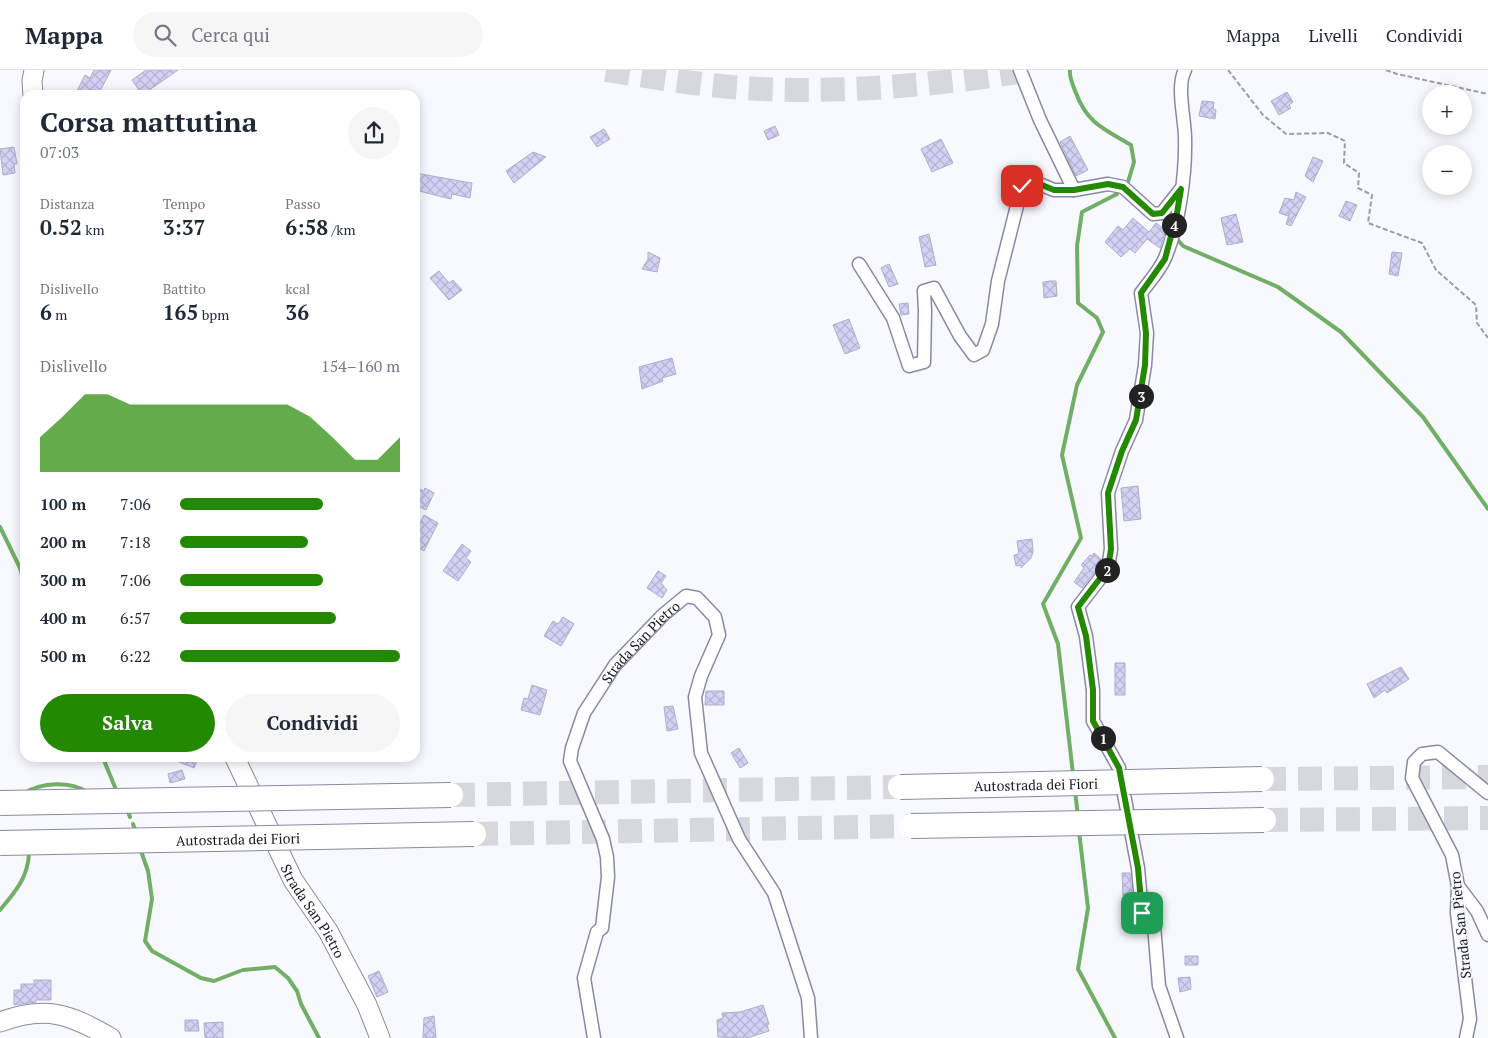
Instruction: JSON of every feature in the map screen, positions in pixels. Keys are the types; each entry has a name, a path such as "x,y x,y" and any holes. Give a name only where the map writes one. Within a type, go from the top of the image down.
{"highway":[{"name":"Autostrada dei Fiori","path":"900,786 1262,779"},
{"path":"0,803 451,795"},
{"path":"911,826 1264,820"},
{"name":"Autostrada dei Fiori","path":"0,843 474,834"}],"street":[{"path":"33,90 34,70"},
{"path":"1020,70 1040,120 1074,190"},
{"path":"1177,1038 1160,986 1154,926 1142,913 1138,868 1119,768 1093,721 1093,690 1086,636 1078,607 1108,568 1111,549 1108,493 1122,451 1136,420 1145,365 1146,333 1141,293 1165,259 1181,189 1185,138 1182,102 1183,74 1185,70"},
{"path":"860,264 893,318 909,366 924,362 926,310 924,290 934,288 960,336 974,355 983,350 992,324 998,281 1022,186 1037,183 1054,190 1074,190 1108,184 1123,187 1153,214 1158,215 1162,213 1181,189"},
{"name":"Strada San Pietro","path":"594,1038 584,978 597,932 602,928 608,878 607,857 603,839 570,761 584,713 615,665 663,615 686,596 697,598 715,617 719,636 701,676 695,697 701,753 739,839 774,893 808,998 811,1038"},
{"name":"Strada San Pietro","path":"1466,1038 1470,1019 1456,912 1458,886 1452,856 1412,778 1414,762 1422,754 1438,752 1488,792"},
{"name":"Strada San Pietro","path":"237,762 293,880 328,931 366,1005 380,1038"},
{"path":"1458,886 1477,911 1488,935"},
{"path":"0,1022 18,1015 45,1012 73,1017 110,1038"}],"path":[{"path":"1228,70 1263,115 1286,134 1328,134 1345,141 1344,163 1359,173 1358,188 1372,195 1368,223 1422,243 1436,270 1476,305 1477,324 1488,338"},
{"path":"1386,70 1488,94"}],"building":[{"path":"94,70 111,70 101,90 78,90 85,75 90,78"},
{"path":"146,70 178,70 149,90 139,90 132,80"},
{"path":"1287,92 1293,102 1289,105 1291,108 1279,115 1271,101"},
{"path":"1202,101 1214,102 1213,109 1216,110 1215,119 1199,116"},
{"path":"775,126 779,135 768,140 764,131"},
{"path":"604,129 610,139 597,147 590,137"},
{"path":"1070,136 1088,170 1076,176 1060,142"},
{"path":"941,139 953,163 932,172 921,149"},
{"path":"14,147 17,164 14,164 15,173 3,175 0,149"},
{"path":"533,152 546,157 514,183 506,171"},
{"path":"1313,157 1323,161 1313,182 1305,176"},
{"path":"420,174 472,183 470,198 452,194 451,199 420,191"},
{"path":"1296,192 1306,197 1291,226 1286,224 1290,212 1288,216 1279,213 1285,198 1294,200"},
{"path":"1346,201 1357,205 1350,221 1339,216"},
{"path":"1236,214 1243,242 1227,245 1221,218"},
{"path":"1133,218 1149,232 1156,223 1166,230 1160,248 1147,239 1135,253 1130,249 1121,257 1105,242 1118,226 1123,230"},
{"path":"929,234 936,265 925,267 919,237"},
{"path":"648,252 660,258 657,272 642,269 648,259"},
{"path":"1392,252 1402,253 1398,276 1389,274"},
{"path":"889,264 898,284 889,287 881,268"},
{"path":"439,271 449,283 453,280 462,290 449,300 430,278"},
{"path":"1056,281 1057,296 1044,298 1043,282"},
{"path":"908,303 909,314 901,315 899,304"},
{"path":"849,319 860,348 845,354 833,325"},
{"path":"672,358 676,374 662,378 663,381 642,389 639,367"},
{"path":"1138,486 1141,519 1124,521 1121,488"},
{"path":"425,488 434,493 426,510 420,507 420,489 424,491"},
{"path":"424,515 438,523 424,551 420,549 420,523"},
{"path":"1032,539 1033,552 1031,558 1021,568 1021,565 1016,566 1014,555 1019,554 1017,541"},
{"path":"462,544 471,551 466,558 471,562 458,581 443,571"},
{"path":"1094,553 1101,559 1100,565 1082,588 1074,582 1084,568 1081,565"},
{"path":"658,571 666,576 661,583 667,590 662,598 647,588"},
{"path":"563,617 574,624 561,646 544,636 553,621 558,624"},
{"path":"1115,663 1125,663 1125,695 1115,695"},
{"path":"1401,667 1409,679 1387,693 1385,690 1374,698 1367,684"},
{"path":"532,685 547,690 540,715 521,710 524,698 528,699"},
{"path":"706,691 724,691 724,705 705,705"},
{"path":"673,706 678,729 667,731 664,707"},
{"path":"739,748 748,763 740,768 731,753"},
{"path":"179,762 196,762 194,768"},
{"path":"182,770 185,779 170,783 168,774"},
{"path":"1122,873 1130,873 1132,896 1123,896"},
{"path":"1185,956 1198,956 1198,965 1185,965"},
{"path":"379,971 388,992 377,997 368,976"},
{"path":"1190,977 1191,989 1180,992 1178,978"},
{"path":"34,980 51,980 51,1000 36,1000 36,1002 14,1005 14,990 21,990 21,984 34,984"},
{"path":"763,1005 769,1024 767,1025 769,1031 747,1038 718,1037 717,1020 723,1018 722,1013 740,1012"},
{"path":"434,1016 436,1038 423,1038 424,1018"},
{"path":"185,1020 198,1020 199,1031 185,1031"},
{"path":"223,1022 223,1038 205,1038 204,1023"}],"waterway":[{"path":"1070,70 1070,76 1085,112 1098,124 1131,145 1134,162 1128,182"},
{"path":"1073,774 1058,644 1043,604 1081,538 1062,455 1077,385 1103,332 1097,318 1078,303 1077,246 1082,212 1117,194"},
{"path":"1177,239 1183,246 1278,287 1341,332 1423,417 1488,509"},
{"path":"0,527 20,568"},
{"path":"105,762 117,792"},
{"path":"25,793 32,789 56,784 73,786 87,792"},
{"path":"1075,791 1078,816"},
{"path":"127,808 130,817"},
{"path":"133,824 136,832"},
{"path":"1079,831 1088,908 1078,969 1115,1038"},
{"path":"141,851 148,871 152,899 145,941 152,951 201,978 214,981 240,971"},
{"path":"0,910 16,891 26,870 29,853"},
{"path":"243,970 275,967 288,978 297,991 301,1004 319,1038"}],"tunnel":[{"path":"606,70 727,87 781,90 889,87 1031,70"},
{"path":"1262,779 1488,777"},
{"path":"451,795 900,787"},
{"path":"1264,820 1488,818"},
{"path":"474,834 911,826"}],"route":[{"path":"1022,186 1037,183 1054,190 1074,190 1108,184 1123,187 1153,214 1158,215 1162,213 1181,189 1165,259 1141,293 1145,312 1146,333 1142,390 1136,420 1122,451 1108,493 1111,519 1111,549 1108,568 1078,607 1086,636 1093,690 1093,721 1119,768 1138,868 1142,913"}]}
